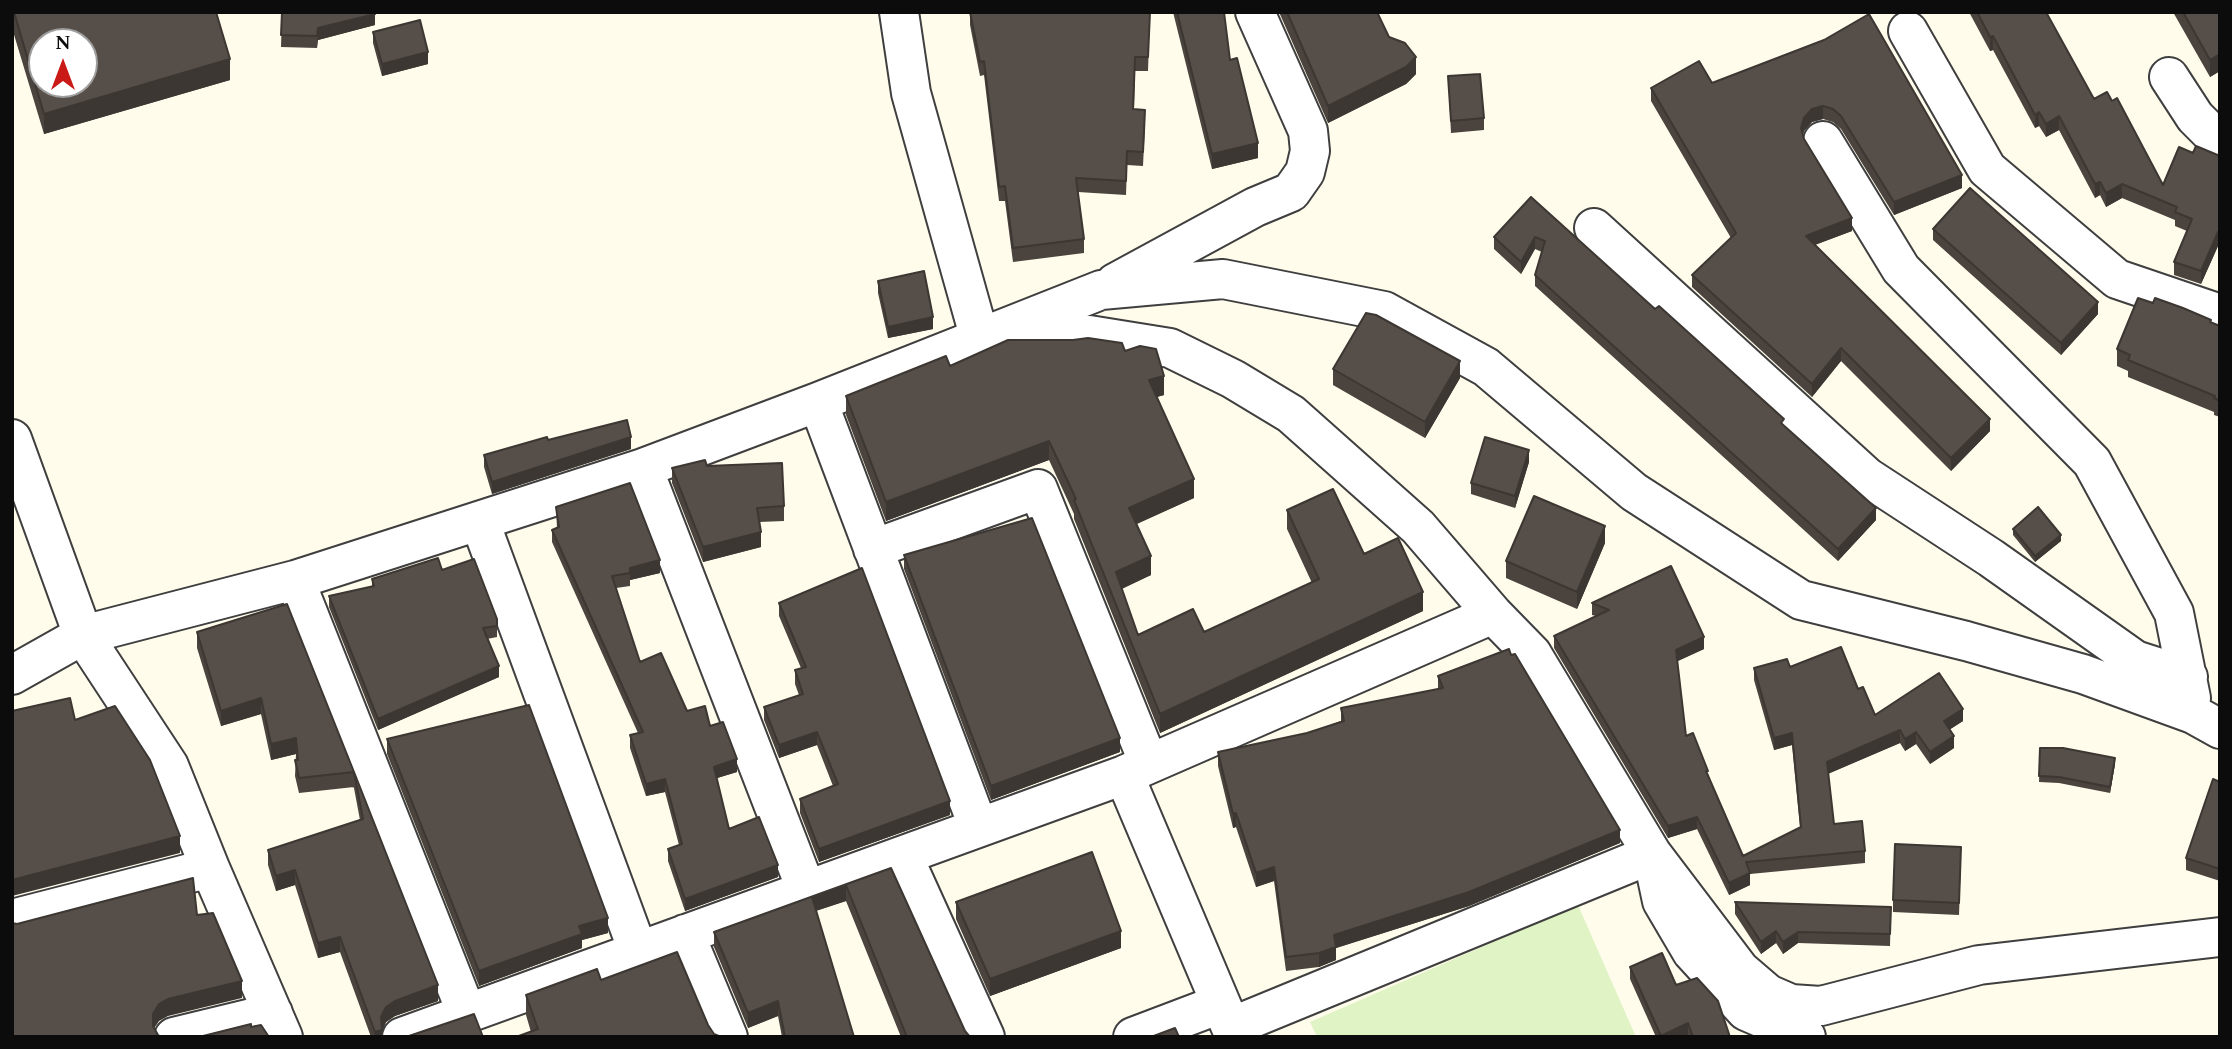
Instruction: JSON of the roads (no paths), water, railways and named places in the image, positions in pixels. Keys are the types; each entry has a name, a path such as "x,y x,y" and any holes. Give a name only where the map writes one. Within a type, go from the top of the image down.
{"street":[{"path":"899,12 911,93 979,339"},
{"path":"12,676 83,635 295,580 480,522 643,468 818,402 1101,290 1255,207 1291,192 1305,172 1310,151 1308,131 1255,12"},
{"path":"1908,31 1987,169 2117,279 2220,314"},
{"path":"2169,77 2195,117 2220,142"},
{"path":"1824,141 1901,269 2091,462 2174,613 2200,707"},
{"path":"1594,228 1867,477 1991,558 2200,707"},
{"path":"1101,290 1223,279 1384,312 1486,367 1634,492 1801,600 1966,641 2200,707"},
{"path":"979,339 1089,335 1170,348 1233,379 1291,414 1418,527 1493,614 1532,654 1652,854 1740,970 1768,994 1791,1004 1821,1006 1979,965 2220,937"},
{"path":"818,402 978,827"},
{"path":"12,439 83,635 169,766 210,869 278,1025 174,1037"},
{"path":"643,468 806,889"},
{"path":"873,549 1038,489 1228,1023"},
{"path":"480,522 638,951"},
{"path":"295,580 467,1014"},
{"path":"402,1037 1136,769 1493,614"},
{"path":"1133,1037 1228,1023 1652,854"},
{"path":"1652,854 1662,901 1692,952 1746,1011 1805,1037"},
{"path":"903,856 985,1037"},
{"path":"12,919 210,869"},
{"path":"685,934 728,1037"}]}
